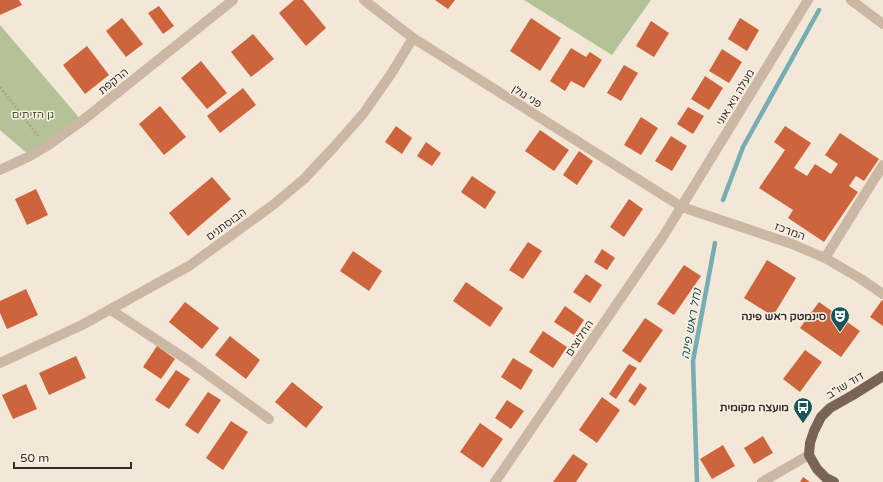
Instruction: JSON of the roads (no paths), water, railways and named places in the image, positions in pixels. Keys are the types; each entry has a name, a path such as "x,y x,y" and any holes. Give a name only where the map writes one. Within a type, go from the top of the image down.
{"main road":[{"name":"דוד שו\"ב","path":"810,455 810,443 821,416 830,408 883,376"},
{"path":"810,455 817,469 826,478 834,482"}],"street":[{"name":"הרקפת","path":"0,170 47,146 88,116 233,0"},
{"name":"פני גולן","path":"364,0 413,38 682,207"},
{"name":"מעלה גיא אוני","path":"682,207 808,0"},
{"path":"852,0 883,24"},
{"name":"הבוסתנים","path":"0,363 82,325 189,266 273,205 304,179 363,114 391,74 413,38"},
{"path":"825,258 883,165"},
{"name":"המרכז","path":"682,207 792,244 825,258 883,294"},
{"name":"החלוצים","path":"495,482 682,207"},
{"path":"111,310 189,361 269,419"},
{"path":"762,482 810,455"}],"waterway":[{"name":"נחל ראש פינה","path":"723,200 743,147 819,10"},
{"name":"נחל ראש פינה","path":"697,482 693,361 715,243"}],"place":[{"name":"סינמטק ראש פינה","path":"840,333"},
{"name":"מועצה מקומית","path":"803,424"}],"park label":[{"name":"גן הזיתים","path":"33,114"}]}
